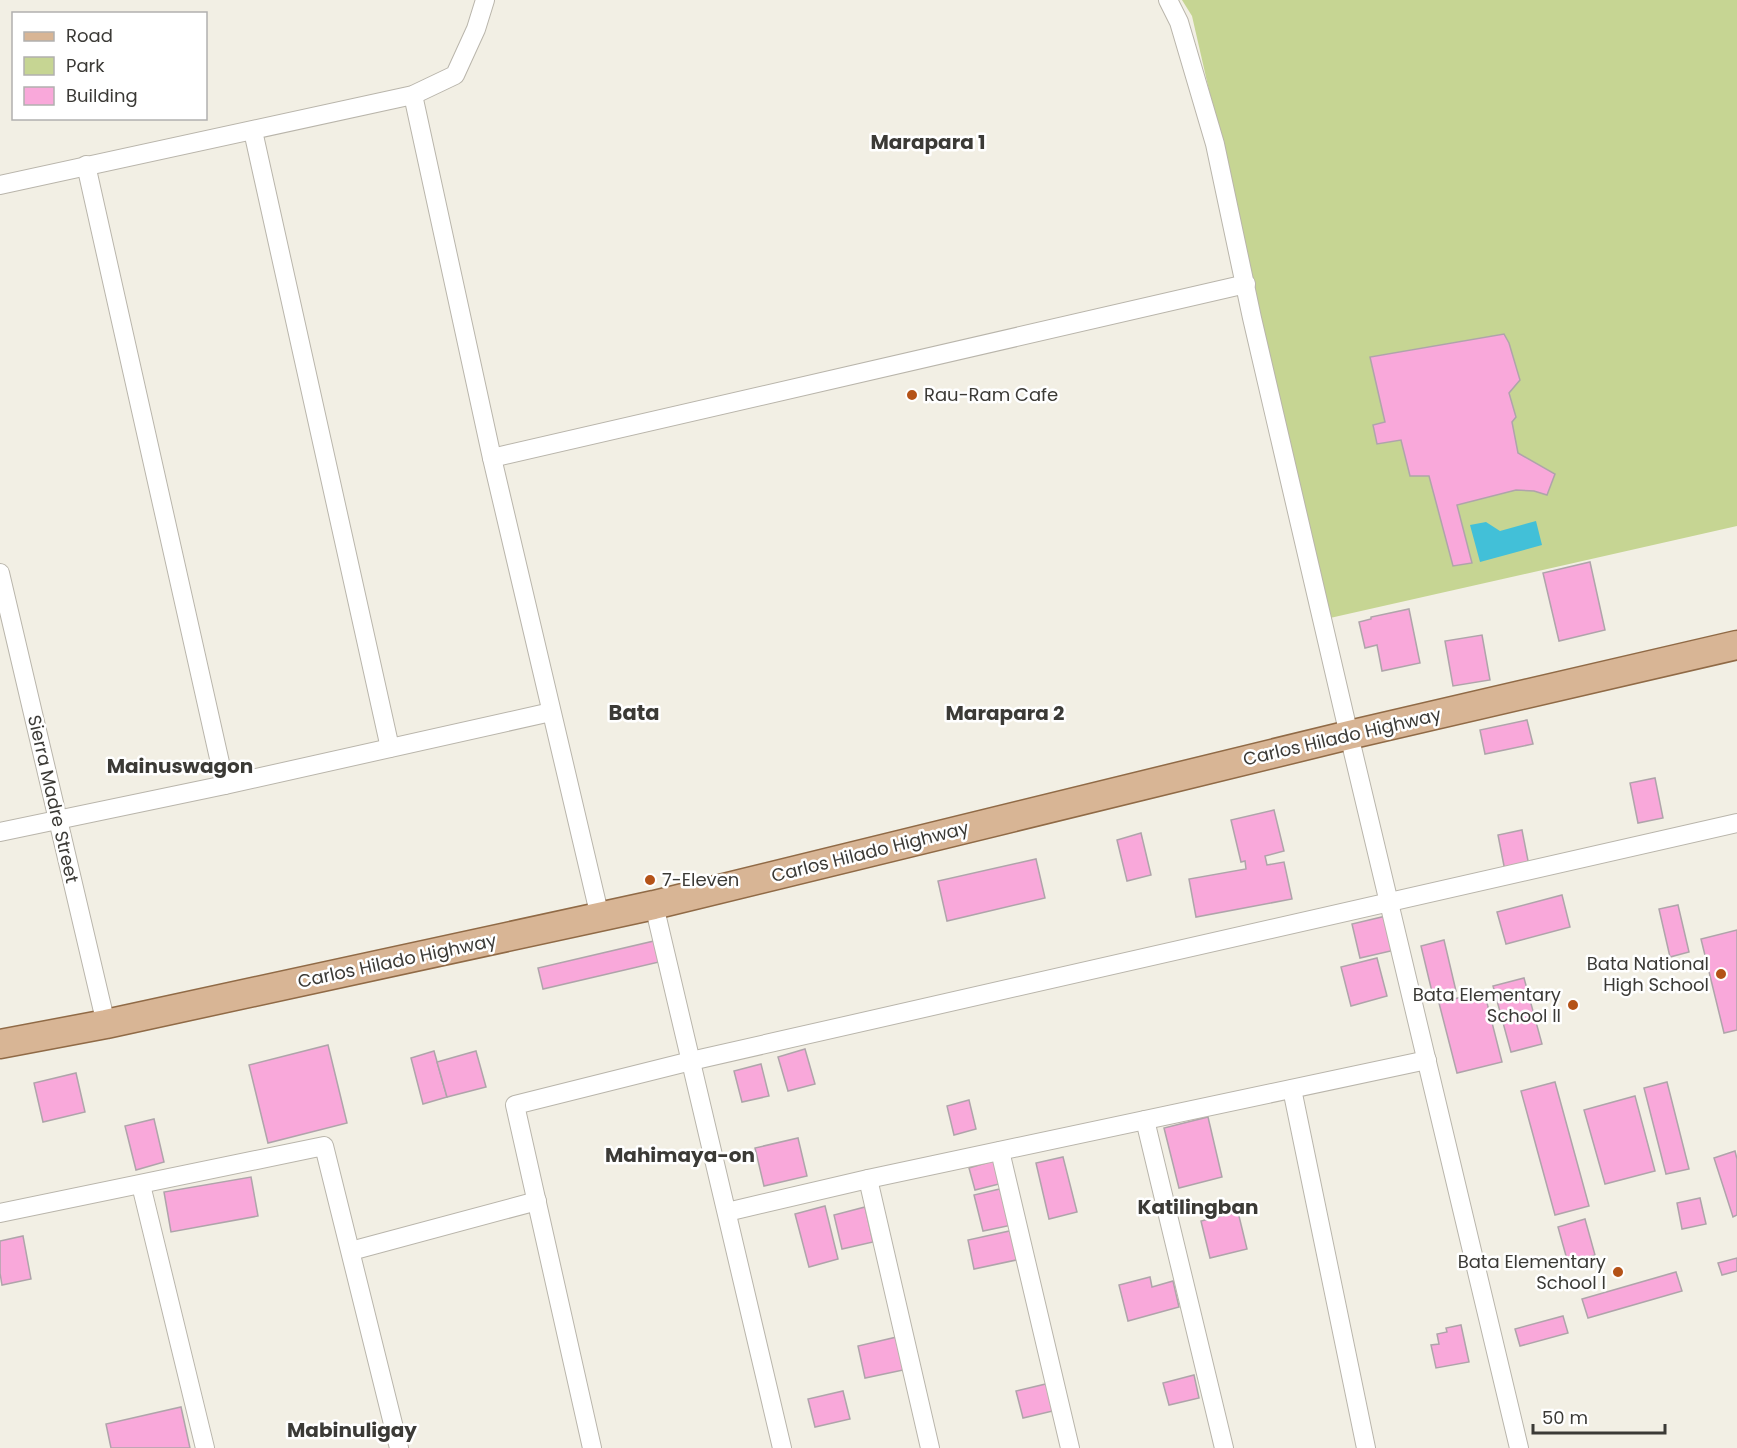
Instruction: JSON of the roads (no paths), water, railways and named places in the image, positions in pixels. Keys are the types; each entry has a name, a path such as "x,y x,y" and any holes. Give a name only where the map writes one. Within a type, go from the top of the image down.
{"main road":[{"name":"Carlos Hilado Highway","path":"0,1044 106,1024 654,905 1349,735 1737,645"}],"street":[{"path":"0,185 413,94 455,75 476,29 485,0"},
{"path":"1167,0 1179,22 1215,144 1349,735 1520,1448"},
{"path":"413,94 492,458 600,917"},
{"path":"253,131 390,748"},
{"path":"86,165 225,785"},
{"path":"492,458 1246,285"},
{"name":"Sierra Madre Street","path":"0,573 8,645 58,819 106,1024"},
{"path":"0,832 225,785 551,712"},
{"path":"592,1448 515,1105 691,1061 1737,823"},
{"path":"654,905 782,1448"},
{"path":"727,1212 1000,1150 1427,1060"},
{"path":"1292,1089 1366,1448"},
{"path":"1145,1120 1224,1448"},
{"path":"0,1213 324,1146 399,1448"},
{"path":"1000,1150 1070,1448"},
{"path":"868,1179 930,1448"},
{"path":"141,1185 205,1448"},
{"path":"351,1251 537,1201"}],"water":[{"path":"1536,521 1542,545 1480,562 1470,525 1486,522 1500,531"}],"place":[{"name":"Rau-Ram Cafe","path":"912,395"},
{"name":"7-Eleven","path":"650,880"},
{"name":"Bata National High School","path":"1721,974"},
{"name":"Bata Elementary School II","path":"1573,1005"},
{"name":"Bata Elementary School I","path":"1618,1272"}],"district":[{"name":"Marapara 1","path":"928,142"},
{"name":"Bata","path":"634,713"},
{"name":"Marapara 2","path":"1005,713"},
{"name":"Mainuswagon","path":"180,766"},
{"name":"Mahimaya-on","path":"680,1155"},
{"name":"Katilingban","path":"1198,1207"},
{"name":"Mabinuligay","path":"352,1430"}]}
